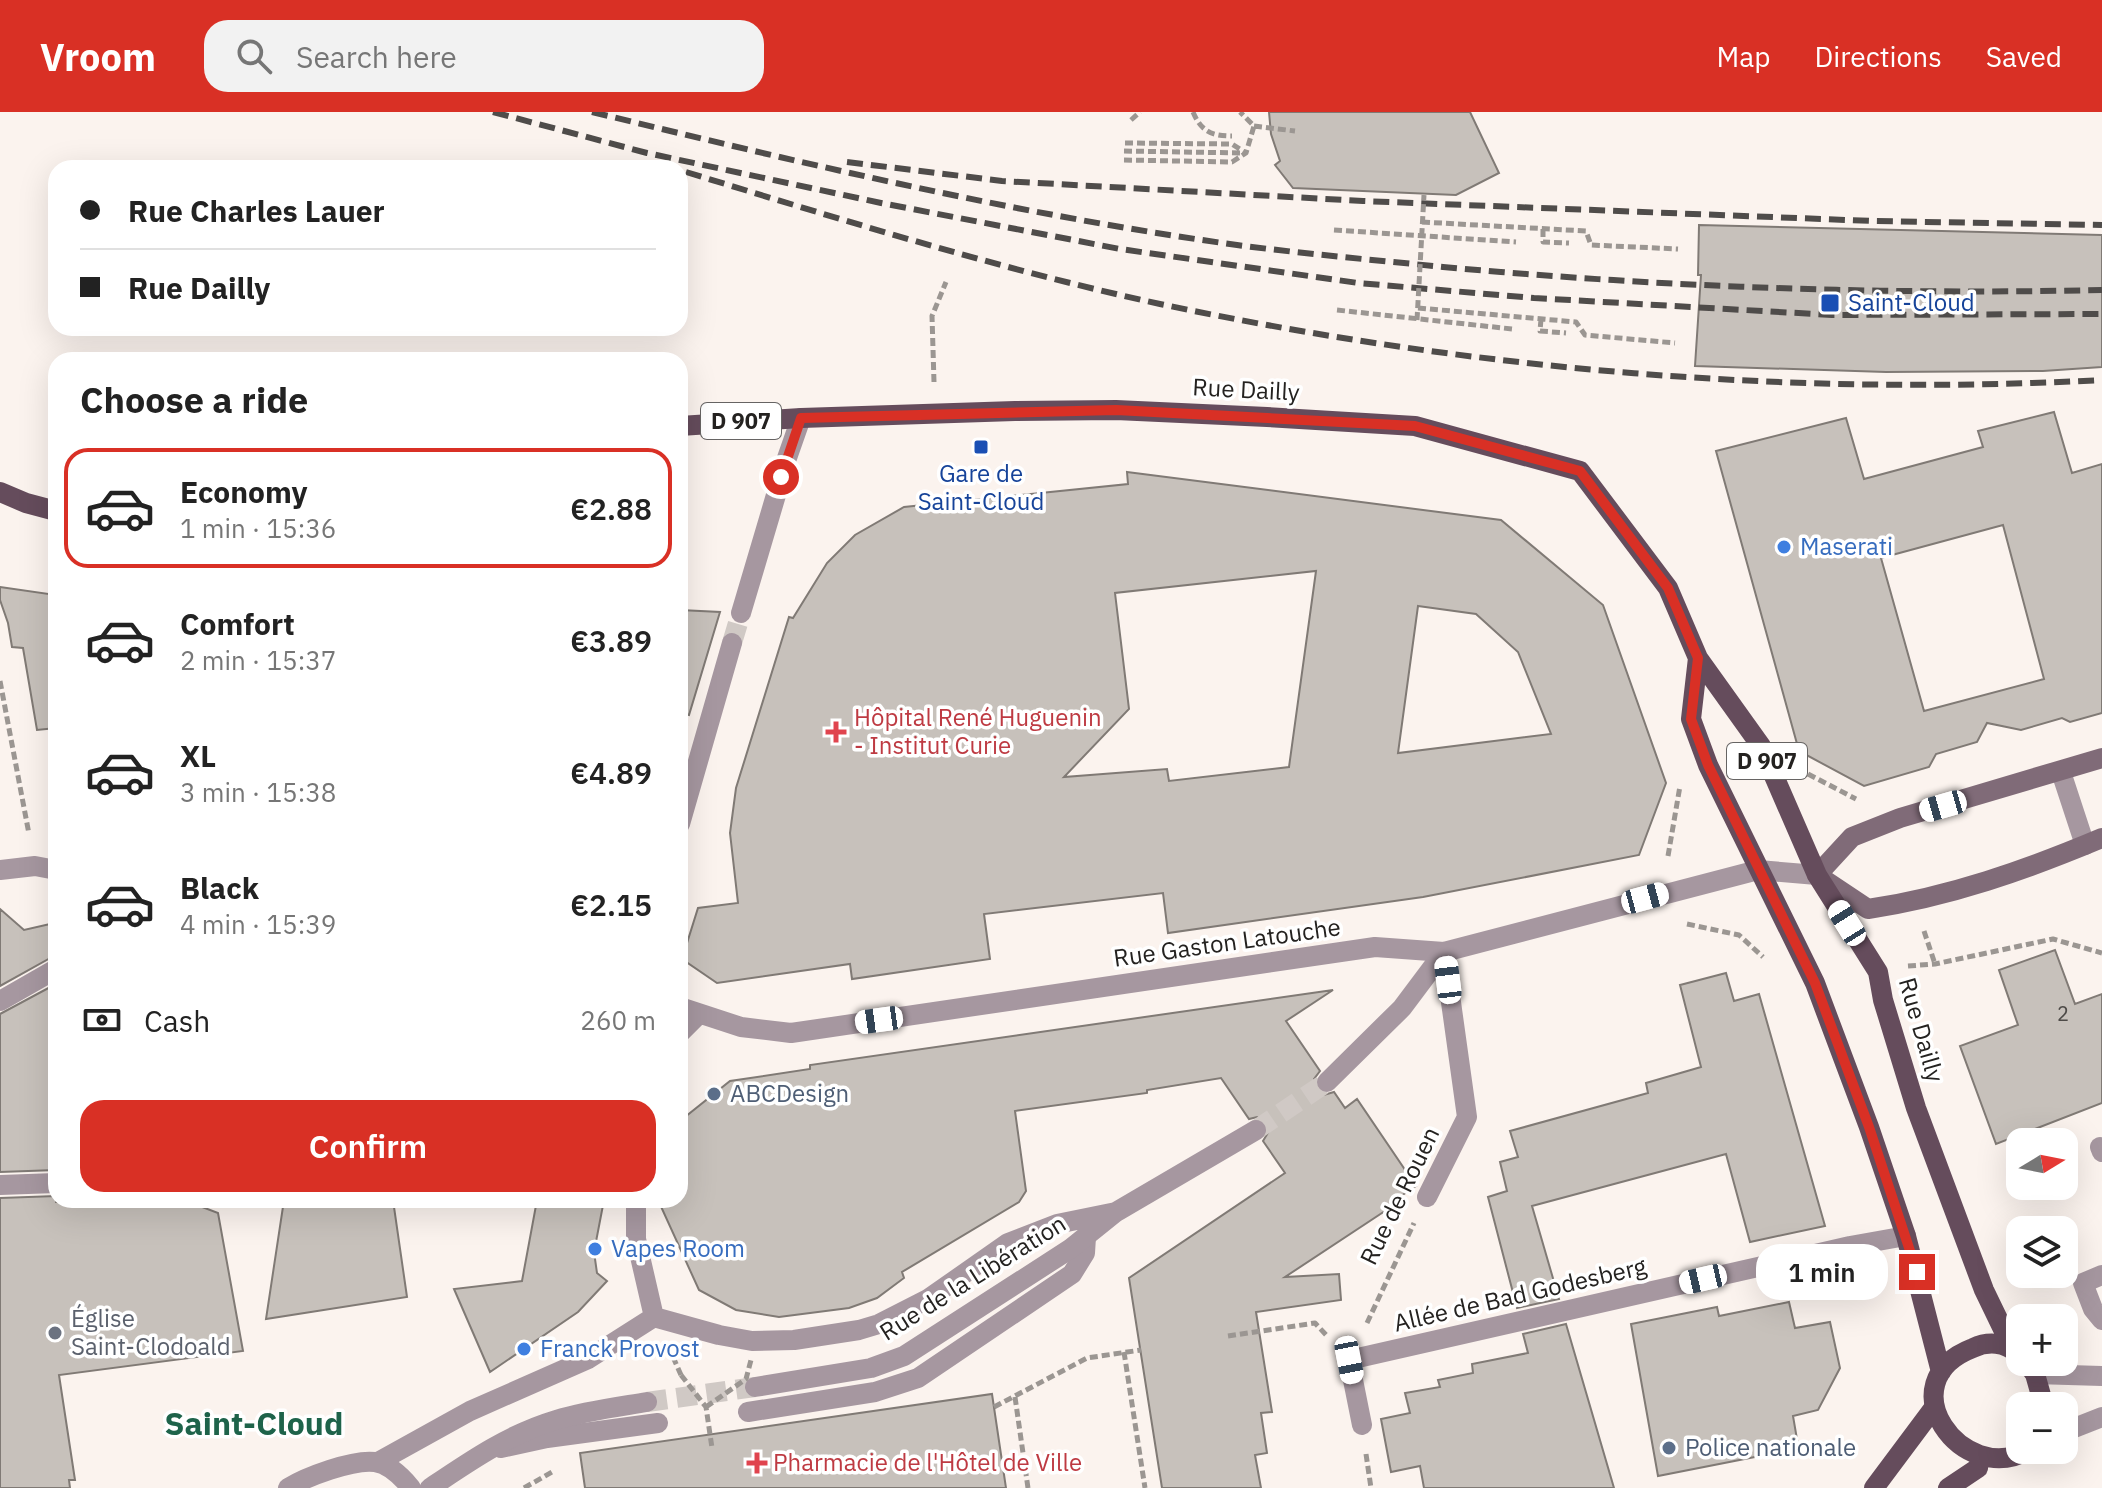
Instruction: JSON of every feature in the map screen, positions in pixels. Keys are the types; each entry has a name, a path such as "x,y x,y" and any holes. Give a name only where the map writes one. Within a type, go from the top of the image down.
{"main road":[{"name":"Rue Dailly","path":"688,425 801,418 1116,410 1415,426 1580,471 1668,588 1698,658 1761,746 1817,875 1878,972 1883,1000 1916,1108 1984,1290 2006,1328"},
{"path":"0,492 48,509"},
{"name":"Rue Dailly","path":"1698,658 1691,719 1708,765 1815,983 1906,1236 1941,1372 1933,1409 1874,1488"},
{"path":"2094,841 1971,887 1912,903 1868,909 1817,875 1852,837 1900,818 2102,758"},
{"path":"1941,1372 1959,1353 1982,1344 1997,1343 2006,1349"},
{"path":"1933,1409 1939,1433 1950,1453 1963,1463 1987,1470 2009,1464"},
{"path":"1948,1488 1978,1468"}],"street":[{"path":"741,613 801,418"},
{"path":"688,796 732,643"},
{"path":"2061,772 2094,841"},
{"path":"0,870 35,866 48,868"},
{"name":"Rue Gaston Latouche","path":"689,1011 741,1027 791,1033 1375,947 1444,952 1758,870 1817,875"},
{"path":"1327,1082 1402,1008 1444,952"},
{"name":"Rue de Rouen","path":"1427,1197 1467,1117 1444,952"},
{"path":"0,1001 48,974"},
{"name":"Rue de la Libération","path":"755,1387 871,1368 904,1356 1086,1237 1116,1212 1256,1130"},
{"path":"0,1185 48,1183"},
{"path":"288,1488 354,1464 378,1462 470,1411 588,1359 654,1317 636,1239 636,1208"},
{"name":"Rue de la Libération","path":"654,1317 752,1341 805,1339 859,1330 891,1319 928,1299 1008,1243 1057,1224 1116,1212"},
{"name":"Allée de Bad Godesberg","path":"1349,1360 1850,1246 1906,1236"},
{"path":"748,1412 875,1392 918,1378 1072,1274 1085,1253 1086,1237"},
{"path":"2102,1275 2083,1283 2093,1309 2102,1320"},
{"path":"1349,1360 1362,1425"},
{"path":"2078,1371 2102,1376"},
{"path":"430,1488 482,1453 523,1432 554,1420 647,1402"},
{"path":"2078,1426 2102,1417"},
{"path":"482,1453 538,1439 658,1423"},
{"path":"378,1462 401,1476 411,1488"}],"path":[{"path":"1131,120 1140,112"},
{"path":"1193,112 1203,130 1215,136 1232,136"},
{"path":"1240,112 1254,126 1295,131"},
{"path":"1124,160 1232,162 1246,153 1254,126"},
{"path":"1125,143 1232,144 1246,153"},
{"path":"1124,151 1246,153"},
{"path":"1417,320 1424,195"},
{"path":"1422,222 1586,231 1591,245 1678,249"},
{"path":"1543,229 1543,242 1565,243"},
{"path":"1334,230 1516,242"},
{"path":"936,414 932,316 946,282"},
{"path":"1418,308 1576,322 1585,335 1675,343"},
{"path":"1337,310 1512,329"},
{"path":"1541,319 1540,331 1566,333"},
{"path":"0,681 35,866"},
{"path":"1802,771 1858,801 1868,797"},
{"path":"1668,856 1681,776"},
{"path":"1687,924 1739,935 1772,965"},
{"path":"1923,928 1935,964"},
{"path":"1907,966 1935,964 2053,939 2102,953"},
{"name":"Rue de Rouen","path":"1349,1360 1427,1197"},
{"path":"1228,1336 1315,1323 1349,1360"},
{"path":"994,1407 1087,1358 1141,1350"},
{"path":"1124,1352 1145,1488"},
{"path":"706,1407 746,1379 751,1360"},
{"path":"681,1375 706,1407 712,1448"},
{"path":"1015,1397 1028,1488"},
{"path":"524,1488 557,1470"}],"building":[{"path":"1269,112 1470,112 1499,173 1456,195 1293,188 1275,165 1280,161 1271,134"},
{"path":"1699,225 2102,235 2102,367 2043,371 1886,372 1695,366 1701,275 1698,275"},
{"path":"2054,412 2072,473 2102,464 2102,713 2070,722 2062,718 2021,730 1987,723 1977,742 1936,754 1929,767 1864,786 1799,751 1716,451 1846,418 1864,479 1983,447 1978,431","holes":["2003,525 2044,679 1924,711 1881,558"]},
{"path":"1127,472 1501,520 1603,605 1666,783 1639,855 1423,897 1168,933 1163,893 984,914 990,959 852,979 850,964 717,983 688,963 688,940 698,908 738,903 730,833 736,788 789,617 793,618 827,563 855,535 904,507 1128,484","holes":["1316,571 1289,767 1169,781 1167,769 1064,777 1129,709 1115,593","1418,606 1476,614 1518,652 1551,734 1398,753"]},
{"path":"0,587 48,594 48,729 37,730 23,648 12,647 0,600"},
{"path":"688,610 720,612 689,715"},
{"path":"0,909 24,930 48,924 48,959 0,986"},
{"path":"2055,950 2075,1004 2102,994 2102,1103 2037,1128 2006,1128 2006,1140 1996,1144 1960,1046 2018,1025 1999,970"},
{"path":"1726,973 1734,1001 1759,994 1825,1226 1750,1242 1726,1154 1532,1206 1559,1299 1517,1308 1488,1197 1507,1191 1500,1162 1518,1157 1510,1131 1648,1093 1646,1083 1701,1067 1680,985"},
{"path":"48,988 48,1170 0,1172 0,1014"},
{"path":"1333,990 1286,1021 1320,1071 1314,1079 1317,1090 1324,1095 1334,1092 1345,1108 1357,1099 1416,1186 1389,1204 1391,1207 1285,1277 1339,1274 1341,1300 1256,1312 1272,1412 1261,1413 1267,1453 1255,1455 1261,1488 1162,1488 1129,1278 1285,1173 1263,1141 1269,1131 1267,1123 1257,1117 1249,1119 1221,1078 1147,1090 1147,1093 1015,1111 1026,1191 1019,1202 902,1272 904,1278 877,1298 849,1308 779,1317 736,1310 699,1290 662,1208 688,1208 688,1115 730,1081 810,1069 810,1065"},
{"path":"48,1196 48,1208 205,1208 218,1213 243,1351 59,1375 75,1480 69,1480 70,1488 0,1488 0,1198"},
{"path":"283,1208 394,1208 407,1297 266,1319"},
{"path":"536,1208 602,1208 594,1252 597,1273 607,1281 578,1312 490,1372 454,1289 522,1281"},
{"path":"1789,1302 1795,1328 1830,1322 1840,1368 1818,1410 1793,1416 1798,1445 1765,1455 1658,1476 1631,1324 1717,1307 1719,1316"},
{"path":"1566,1324 1614,1488 1424,1488 1420,1466 1391,1472 1381,1419 1410,1413 1405,1393 1440,1387 1438,1380 1473,1373 1472,1364 1528,1353 1523,1334"},
{"path":"992,1394 1006,1488 585,1488 580,1453"}],"tunnel":[{"path":"732,643 741,613"},
{"path":"1256,1130 1327,1082"},
{"path":"647,1402 755,1387"}],"railway":[{"path":"493,112 680,160"},
{"path":"592,112 832,169 994,203 1156,233 1263,248 1607,280 1855,290 2102,290"},
{"path":"688,162 1120,249 1358,283 1534,298 1832,315 2102,314"},
{"path":"847,162 1002,181 1363,201 1873,221 2102,225"},
{"path":"688,173 922,243 1100,290 1276,327 1393,346 1628,373 1747,381 1984,384 2102,380"}],"place":[{"name":"Saint-Cloud","path":"1830,303"},
{"name":"Gare de Saint-Cloud","path":"981,447"},
{"name":"Maserati","path":"1784,547"},
{"name":"Hôpital René Huguenin - Institut Curie","path":"836,732"},
{"name":"ABCDesign","path":"714,1094"},
{"name":"Vapes Room","path":"595,1249"},
{"name":"Église Saint-Clodoald","path":"55,1333"},
{"name":"Franck Provost","path":"524,1349"},
{"name":"Police nationale","path":"1669,1448"},
{"name":"Pharmacie de l'Hôtel de Ville","path":"757,1463"}],"district":[{"name":"Saint-Cloud","path":"254,1424"}],"route":[{"path":"781,477 801,418 1116,410 1415,426 1580,471 1668,588 1698,658 1691,719 1708,765 1815,983 1869,1127 1917,1272"}]}
